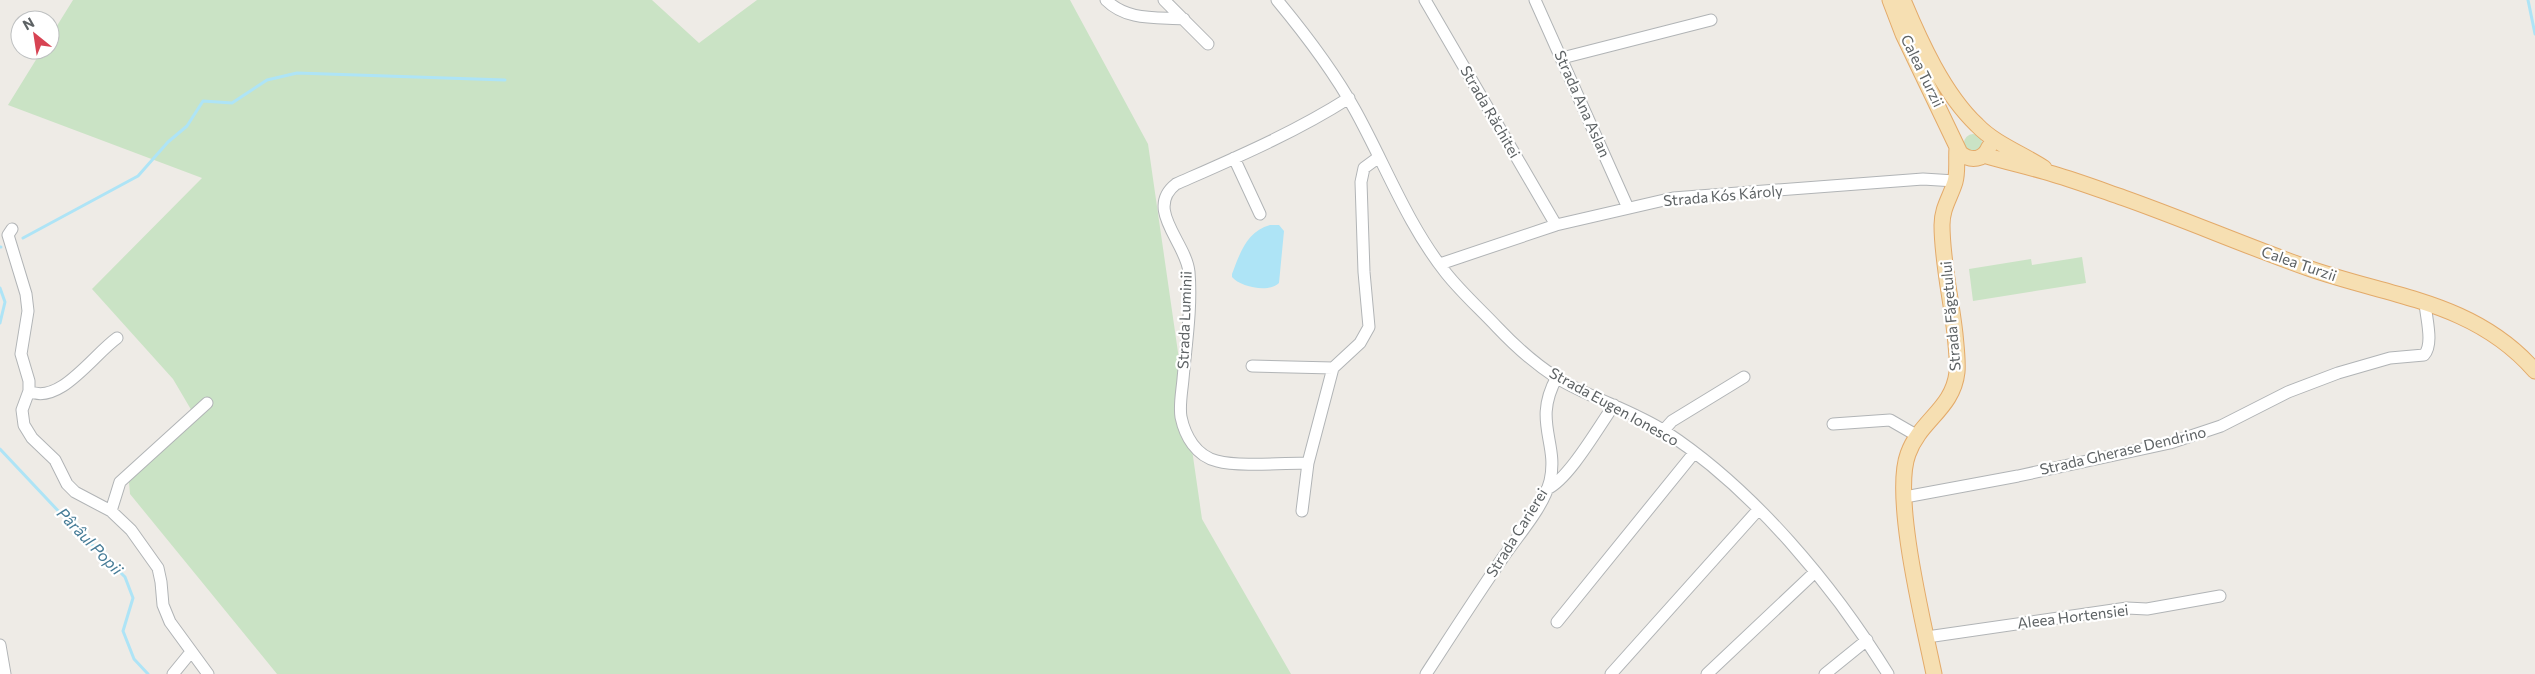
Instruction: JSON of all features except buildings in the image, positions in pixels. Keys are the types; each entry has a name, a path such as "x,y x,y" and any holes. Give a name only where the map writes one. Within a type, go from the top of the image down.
{"main road":[{"name":"Calea Turzii","path":"1890,0 1903,34 1957,145 1965,157 1980,157 2052,174 2310,269 2453,312 2480,324 2508,344 2535,371"},
{"name":"Calea Turzii","path":"1903,0 1930,57 1956,98 1981,129 2052,174"},
{"path":"1957,145 1958,136 1966,128 1981,129 1989,146 1980,157"},
{"name":"Strada Făgetului","path":"1955,181 1957,145"},
{"name":"Strada Făgetului","path":"1934,674 1910,547 1904,465 1916,435 1948,400 1954,390 1957,369 1942,226 1945,202 1955,181 1980,157"}],"street":[{"path":"1106,0 1119,12 1132,16 1184,19"},
{"path":"1164,0 1208,44"},
{"name":"Strada Eugen Ionesco","path":"1277,0 1317,50 1349,98 1417,228 1440,264 1512,342 1556,377 1663,430 1694,453 1758,510 1867,640 1888,674"},
{"name":"Strada Răchitei","path":"1425,0 1556,225"},
{"name":"Strada Ana Aslan","path":"1536,0 1628,208"},
{"path":"1562,58 1711,20"},
{"name":"Strada Luminii","path":"1308,463 1215,461 1202,454 1191,443 1181,417 1189,273 1181,250 1165,216 1163,203 1166,193 1176,184 1310,123 1349,98"},
{"path":"1234,158 1260,214"},
{"path":"1302,511 1308,463 1332,368 1360,343 1369,327 1364,272 1361,182 1364,168 1380,158"},
{"name":"Strada Kós Károly","path":"1440,264 1556,225 1673,198 1923,179 1955,181"},
{"path":"12,229 8,236 26,294 28,312 21,354 29,381 29,391 22,410 24,425 28,432 55,460 67,484 75,492 111,512 131,530 158,568 162,605 170,622 208,674"},
{"name":"Strada Gherase Dendrino","path":"1905,497 2170,443 2221,426 2288,392 2338,373 2390,358 2424,355 2429,350 2430,342 2425,303"},
{"path":"29,391 38,396 55,392 117,338"},
{"path":"1252,366 1332,368"},
{"name":"Strada Carierei","path":"1426,674 1530,518 1547,489 1550,482 1551,460 1545,407 1556,377"},
{"path":"1663,430 1672,420 1744,377"},
{"path":"111,512 116,491 124,477 206,403"},
{"path":"1547,489 1561,479 1614,405"},
{"path":"1833,424 1890,420 1916,435"},
{"path":"1557,622 1694,453"},
{"path":"1611,674 1758,510"},
{"path":"1722,652 1796,586 1812,575"},
{"path":"1707,674 1812,575"},
{"name":"Aleea Hortensiei","path":"1926,637 2127,608 2146,609 2220,596"},
{"path":"1825,674 1867,640"},
{"path":"0,645 5,674"},
{"path":"173,674 191,652"}],"green space":[{"path":"73,0 652,0 699,43 757,0 1070,0 1148,144 1202,519 1291,674 277,674 130,494 129,482 196,418 173,379 92,289 202,178 8,105 36,60 60,60 60,21"},
{"path":"1973,134 1979,137 1982,143 1979,149 1973,152 1967,149 1964,143 1967,137"},
{"path":"2082,257 2086,283 1973,301 1969,269 2031,259 2032,265"}],"water":[{"path":"1270,225 1279,225 1284,231 1279,283 1269,288 1255,288 1241,284 1232,277 1232,274 1241,251 1255,232"}],"waterway":[{"path":"2528,0 2535,34"},
{"path":"23,238 138,176 168,142 187,126 203,101 232,103 267,80 297,73 505,80"},
{"name":"Pârâul Popii","path":"0,288 5,302 0,323"},
{"name":"Pârâul Popii","path":"0,449 63,516 125,577 133,598 123,631 134,659 148,674"}]}
